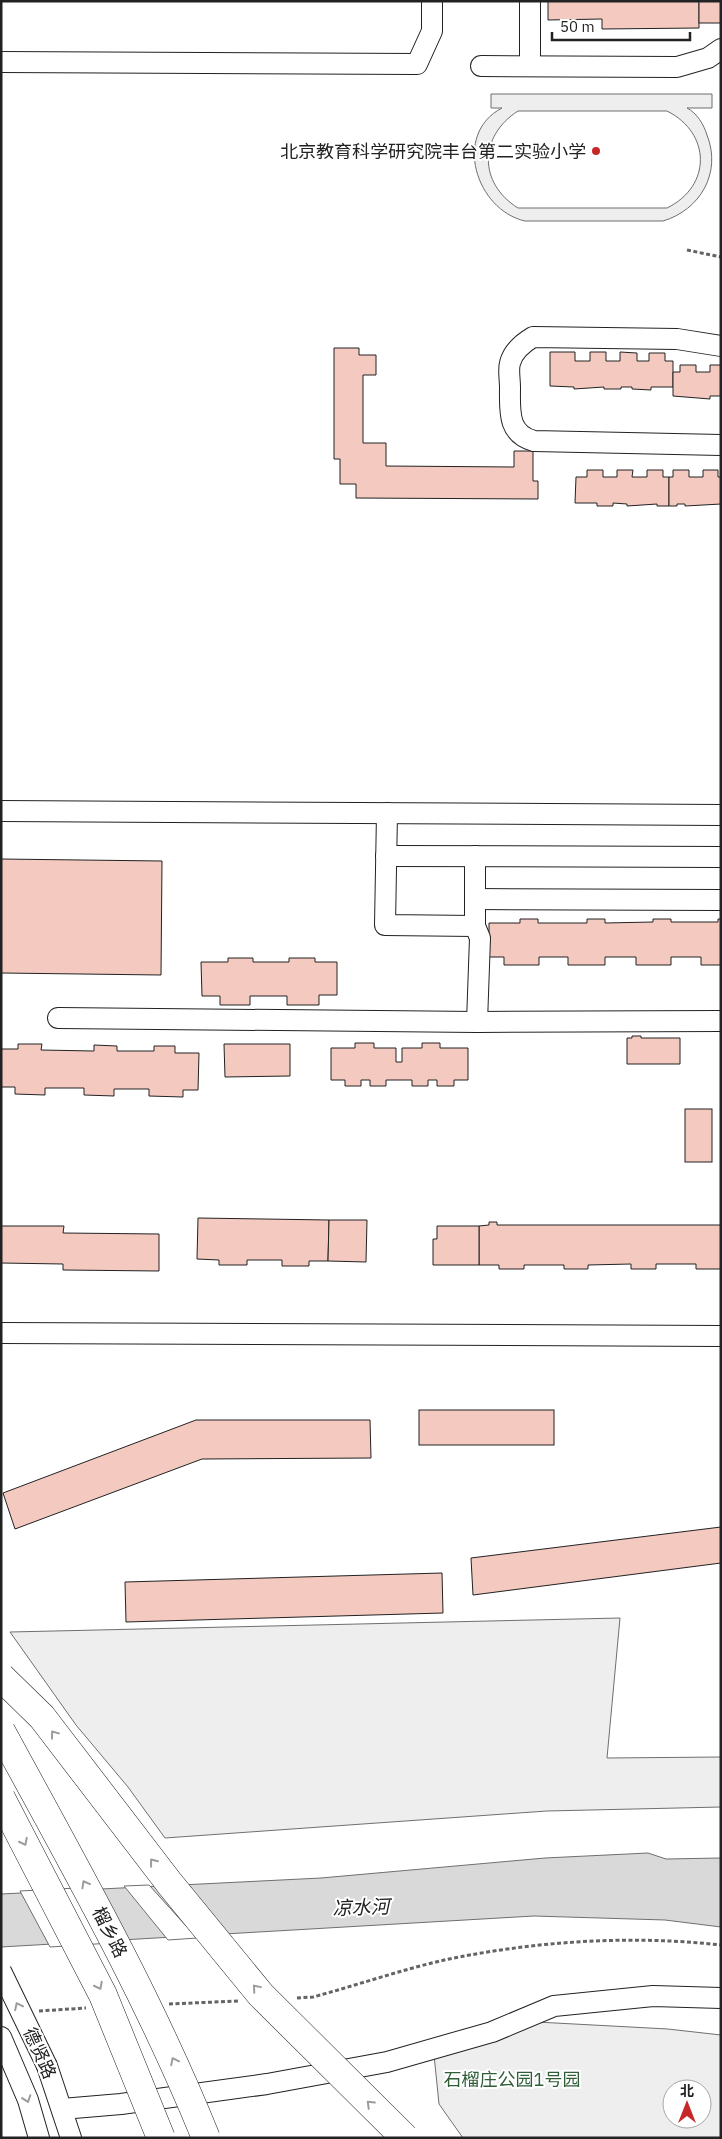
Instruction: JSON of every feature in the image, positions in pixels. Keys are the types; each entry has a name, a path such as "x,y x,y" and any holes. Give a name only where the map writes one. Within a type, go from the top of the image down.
{"highway":[{"path":"1,1677 42,1717 170,1884 261,1995 405,2138"},
{"name":"榴乡路","path":"1,1731 108,1927 180,2074 206,2138"},
{"name":"榴乡路","path":"1,1798 103,1995 161,2138"}],"street":[{"path":"1,62 417,64 432,31 432,1"},
{"path":"530,1 530,66"},
{"path":"481,66 677,67 703,60 721,49"},
{"path":"721,346 677,339 533,337 519,348 510,364 511,423 519,435 526,439 534,442 721,445"},
{"path":"1,811 721,815"},
{"path":"387,813 385,925 475,926"},
{"path":"386,856 721,857"},
{"path":"475,856 475,926 480,938 477,1022"},
{"path":"475,899 721,900"},
{"path":"58,1018 477,1022 721,1021"},
{"path":"1,1333 721,1336"},
{"name":"德贤路","path":"1,1971 47,2066 71,2138"},
{"path":"62,2109 121,2104 267,2084 387,2062 492,2032 554,2006 653,1996 721,1998"},
{"path":"1,2037 28,2100 39,2138"}],"path":[{"path":"686,250 721,258"},
{"path":"294,1998 313,1997 448,1959 576,1940 676,1940 721,1945"},
{"path":"167,2004 245,2001"},
{"path":"30,2011 89,2008"}],"green space":[{"path":"491,94 712,94 712,108 687,108 700,120 707,135 712,163 709,176 697,199 688,208 676,216 663,221 525,221 508,214 494,202 483,187 476,170 474,152 478,135 487,120 502,108 491,108","holes":["518,111 667,111 692,132 698,146 700,160 698,173 692,187 682,198 667,208 518,208 505,198 496,186 490,173 488,160 490,146 496,133 505,121"]},
{"path":"620,1618 607,1758 721,1757 721,1807 547,1811 165,1838 128,1787 76,1725 10,1632"},
{"name":"石榴庄公园1号园","path":"499,2020 668,2029 721,2035 721,2138 463,2138 439,2104 434,2055"}],"water":[{"name":"凉水河","path":"648,1853 666,1859 721,1858 721,1927 665,1920 534,1916 1,1947 1,1894 321,1878 545,1858"}],"pier":[{"path":"149,1885 197,1938 168,1940 124,1886"},
{"path":"96,1887 126,1942 50,1947 20,1891"}],"building":[{"path":"548,1 699,1 699,28 602,29 602,19 548,20"},
{"path":"699,1 721,1 721,23 699,23"},
{"path":"334,348 359,348 359,355 376,355 376,375 363,375 363,443 386,443 386,466 514,467 514,451 533,451 533,481 538,481 538,499 356,498 356,484 340,484 340,459 334,459"},
{"path":"550,352 575,352 575,361 590,361 590,352 606,352 606,361 620,361 620,352 637,353 637,361 649,361 649,353 665,353 665,361 673,361 673,387 651,387 651,390 632,389 632,387 621,387 621,389 604,389 604,387 574,389 574,387 550,386"},
{"path":"680,365 696,365 696,372 710,372 710,365 721,365 721,396 710,396 710,399 673,396 673,372 680,372"},
{"path":"587,470 603,470 603,477 617,477 617,470 633,470 632,477 647,477 647,470 663,470 663,477 669,477 669,506 657,506 657,504 627,506 627,504 613,503 613,506 597,506 597,503 575,503 576,477 587,477"},
{"path":"673,470 689,470 689,477 703,477 703,470 718,470 718,477 721,477 721,504 685,506 685,504 677,504 677,506 669,506 669,477 673,477"},
{"path":"1,859 162,861 161,975 1,973"},
{"path":"520,919 538,919 538,923 587,923 587,919 605,919 605,923 653,922 653,919 671,919 671,922 718,922 718,919 721,919 721,965 701,965 701,957 671,957 671,965 636,965 636,957 605,957 605,965 568,965 568,957 539,957 539,965 504,965 504,957 489,957 489,923 520,923"},
{"path":"228,958 253,958 253,962 289,962 289,958 315,958 315,962 337,962 337,995 319,995 319,1005 287,1005 287,996 250,996 250,1005 220,1005 220,996 202,996 201,962 228,962"},
{"path":"632,1036 641,1036 641,1038 680,1038 680,1064 627,1064 627,1038 632,1038"},
{"path":"355,1043 374,1043 374,1048 396,1048 396,1062 402,1062 402,1048 422,1048 422,1043 440,1043 440,1048 468,1048 468,1080 454,1080 454,1086 437,1086 437,1080 428,1080 428,1086 412,1086 412,1080 386,1080 386,1086 370,1086 370,1080 361,1080 361,1086 345,1086 345,1080 331,1080 331,1048 355,1048"},
{"path":"18,1044 42,1044 41,1050 94,1051 94,1045 117,1046 117,1051 154,1051 154,1046 175,1046 175,1053 199,1053 198,1090 183,1090 183,1097 149,1096 149,1089 114,1089 114,1096 84,1095 84,1088 45,1088 45,1095 15,1094 15,1087 1,1087 1,1049 18,1049"},
{"path":"224,1044 290,1044 290,1076 225,1077"},
{"path":"685,1109 712,1109 712,1162 685,1162"},
{"path":"198,1218 329,1220 328,1261 309,1261 309,1266 282,1266 282,1260 247,1260 247,1265 219,1265 219,1260 197,1259"},
{"path":"329,1220 367,1220 366,1262 328,1261"},
{"path":"489,1222 497,1222 497,1225 721,1225 721,1269 696,1269 696,1264 656,1264 656,1269 631,1269 631,1264 588,1265 588,1269 564,1269 564,1265 524,1265 524,1269 499,1269 499,1265 479,1265 479,1226 489,1225"},
{"path":"1,1226 64,1226 63,1233 159,1234 159,1271 63,1270 63,1264 1,1263"},
{"path":"437,1226 479,1226 479,1265 433,1265 433,1239 437,1239"},
{"path":"419,1410 554,1410 554,1445 419,1445"},
{"path":"196,1420 370,1420 371,1458 202,1459 15,1529 3,1493"},
{"path":"721,1527 721,1563 473,1595 471,1558"},
{"path":"442,1573 443,1613 126,1622 125,1582"}],"place":[{"name":"北京教育科学研究院丰台第二实验小学","path":"596,151"}]}
